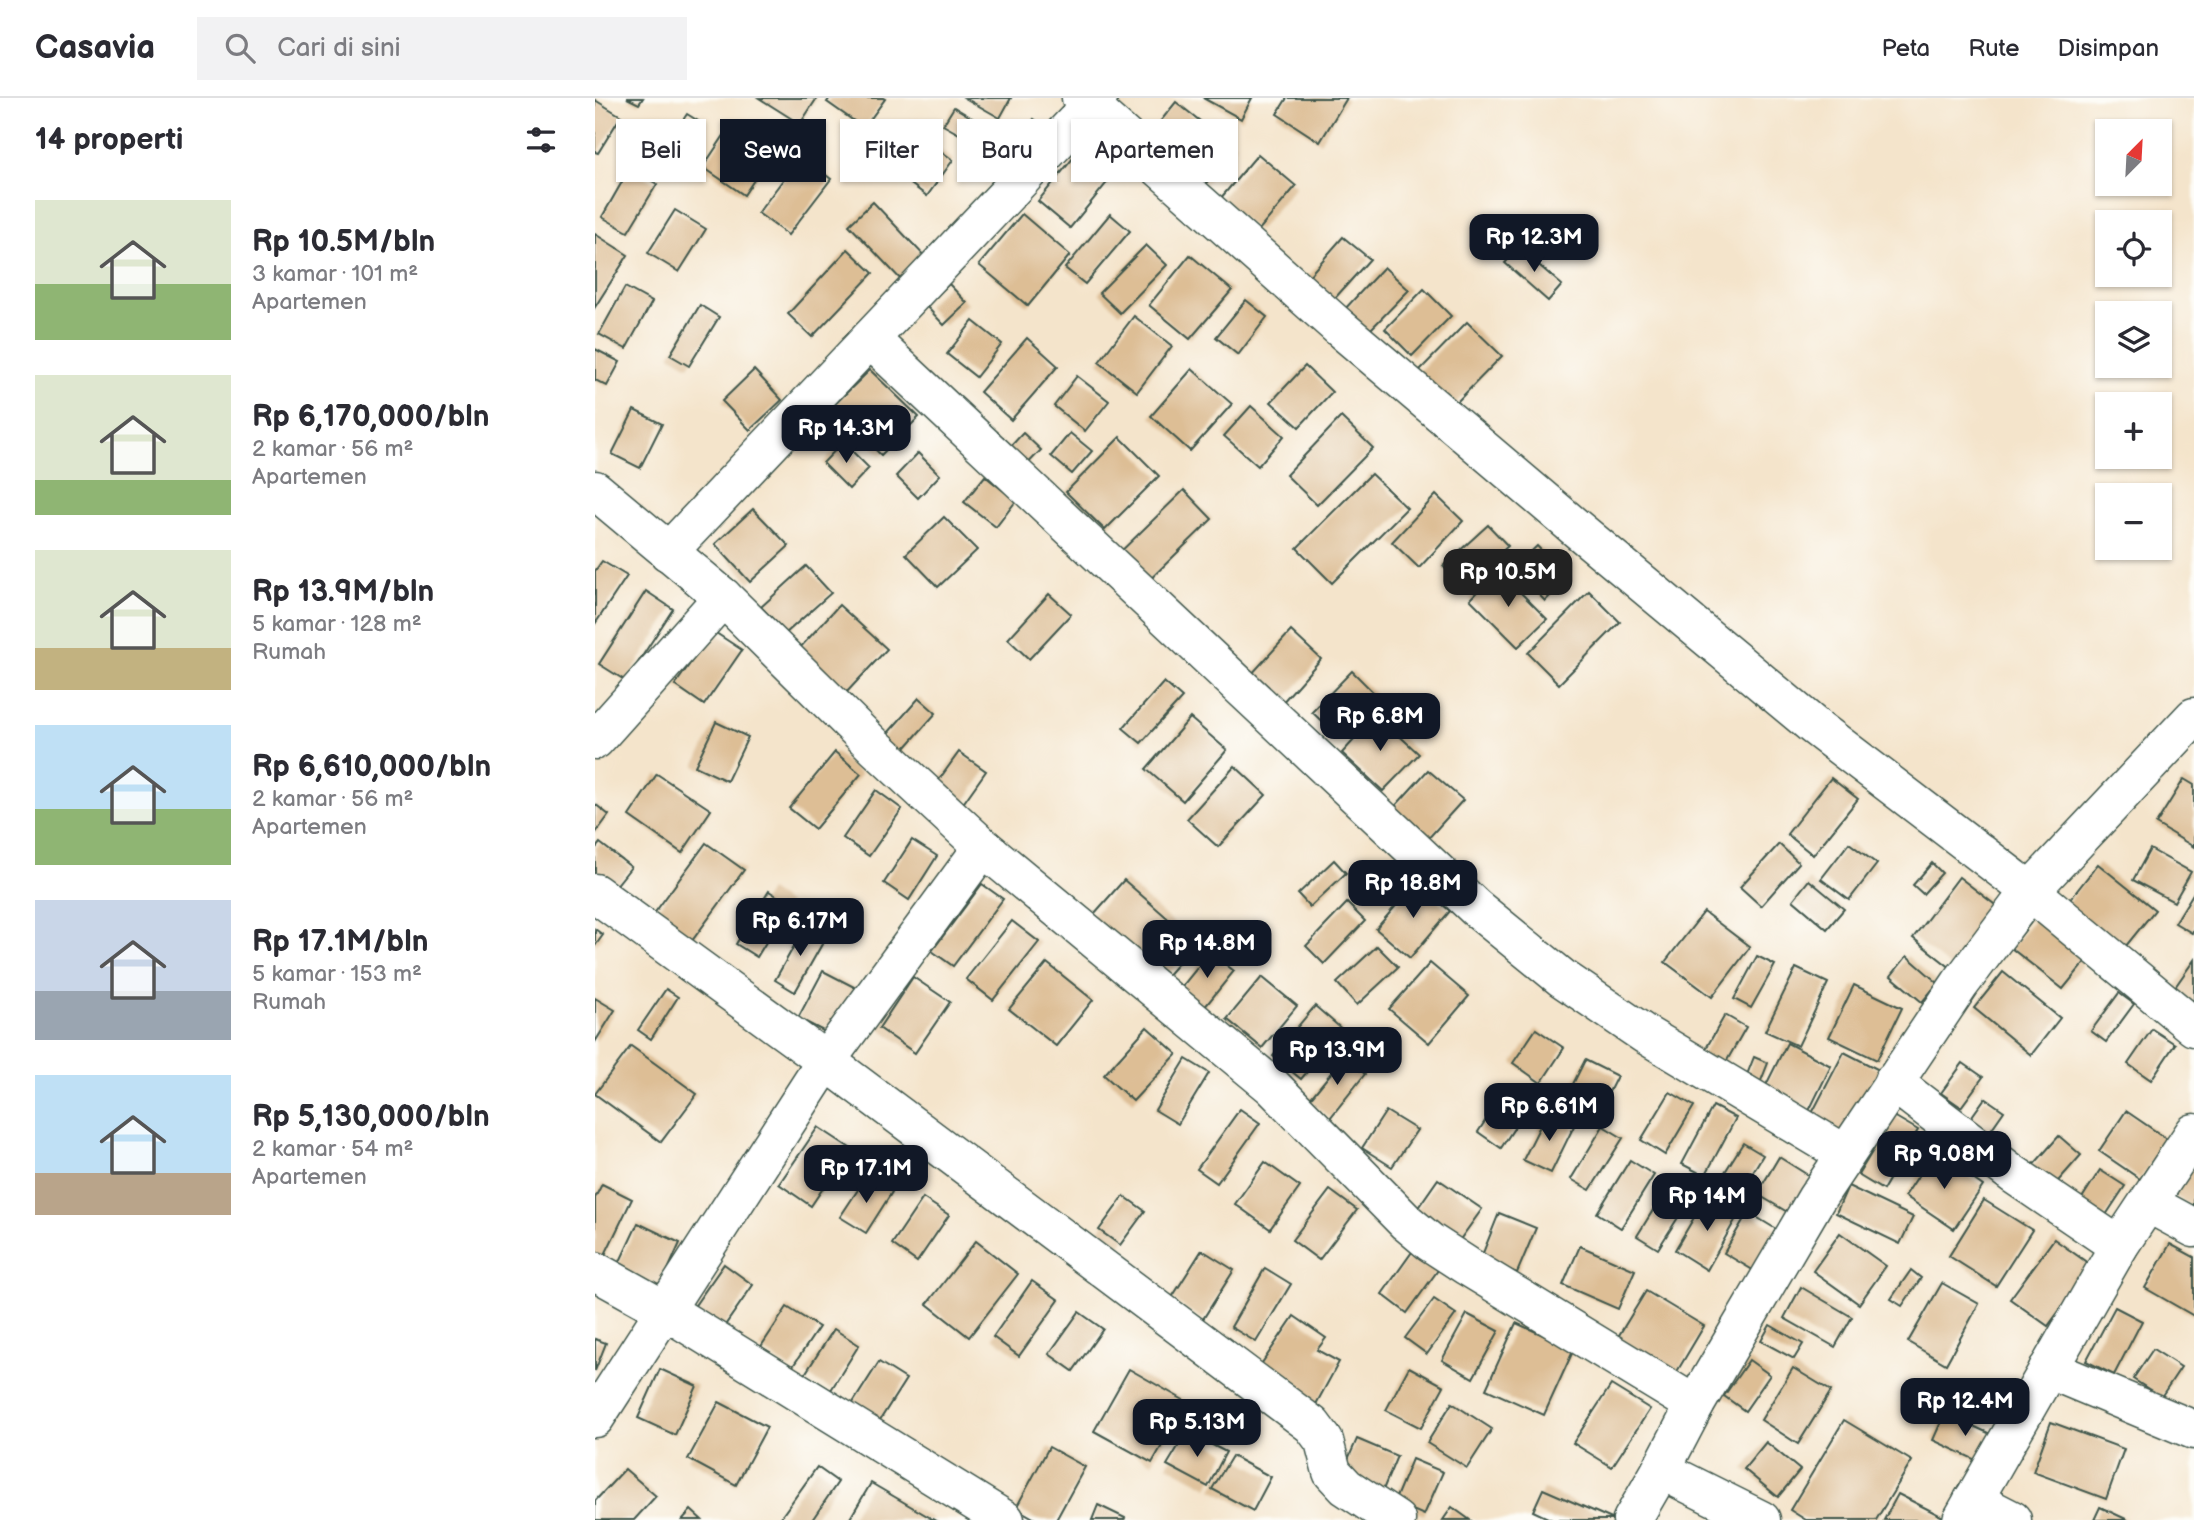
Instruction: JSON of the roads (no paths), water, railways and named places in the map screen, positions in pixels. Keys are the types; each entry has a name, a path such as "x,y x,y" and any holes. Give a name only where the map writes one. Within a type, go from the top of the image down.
{"street":[{"path":"668,552 1090,101 1341,328 1576,528 1814,726 2030,891 2194,1027"},
{"path":"870,339 1476,908 1562,978 1646,1035 1845,1154"},
{"path":"595,490 723,597 875,747 983,847 1272,1086 1406,1222 1430,1242 1695,1405"},
{"path":"595,740 723,597"},
{"path":"1632,1520 1695,1405 1816,1199 1960,984 2030,891 2194,717"},
{"path":"595,1418 826,1061 983,847"},
{"path":"595,893 826,1061 1312,1425 1324,1441 1332,1472 1346,1487 1396,1520"},
{"path":"1893,1082 2013,1174 2119,1246"},
{"path":"2012,1520 1968,1510 2119,1246 2194,1133"},
{"path":"2148,1203 2194,1228"},
{"path":"595,1271 665,1310 1005,1520"},
{"path":"2048,1369 2194,1430"},
{"path":"1661,1470 1761,1520"}]}
